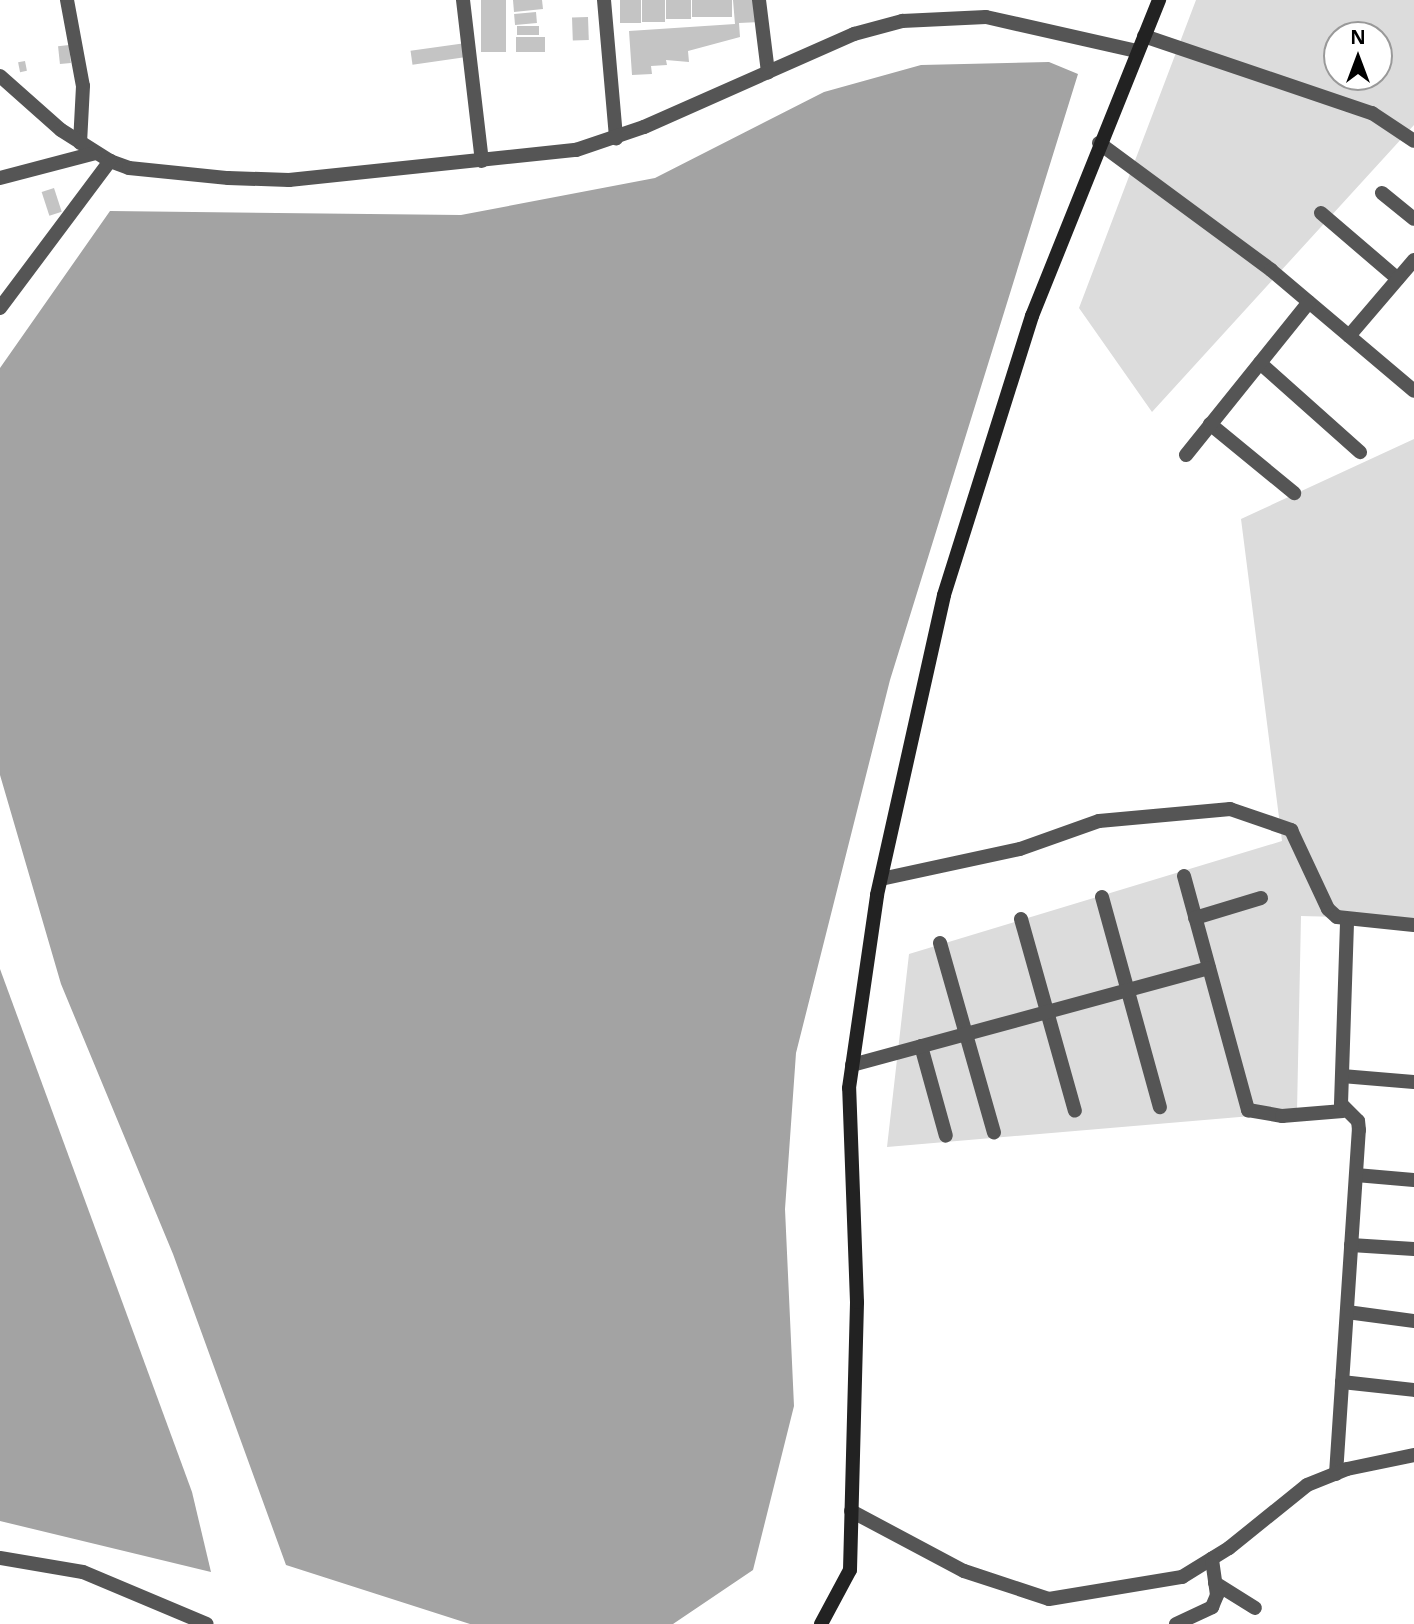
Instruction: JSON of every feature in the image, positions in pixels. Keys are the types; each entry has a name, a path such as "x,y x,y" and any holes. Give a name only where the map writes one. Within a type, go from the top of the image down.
{"street":[{"path":"67,0 83,86 80,143"},
{"path":"463,0 481,161"},
{"path":"604,0 616,138"},
{"path":"759,0 768,72"},
{"path":"821,1624 850,1570 857,1302 850,1165 852,1065 881,879 944,595 1032,316 1159,0"},
{"path":"0,76 80,143 110,161 203,176 289,180 576,150 616,138 855,34 902,21 942,17 1028,23 1137,51"},
{"path":"1143,36 1371,113 1414,141"},
{"path":"1100,143 1309,302 1414,391"},
{"path":"0,178 95,153"},
{"path":"0,308 110,161"},
{"path":"1381,193 1414,219"},
{"path":"1321,213 1398,279"},
{"path":"1349,336 1414,260"},
{"path":"1186,455 1309,302"},
{"path":"1260,363 1360,452"},
{"path":"1210,424 1294,493"},
{"path":"881,879 1020,849 1099,821 1230,809 1291,830 1328,909 1347,920 1414,925"},
{"path":"1184,876 1248,1110 1282,1116 1343,1111 1358,1121 1336,1474"},
{"path":"1101,897 1160,1107"},
{"path":"1195,918 1261,898"},
{"path":"1021,919 1075,1111"},
{"path":"1343,1111 1347,920"},
{"path":"940,943 994,1132"},
{"path":"852,1065 1209,968"},
{"path":"921,1046 946,1136"},
{"path":"1342,1076 1414,1079 1414,1096"},
{"path":"1356,1175 1414,1180"},
{"path":"1351,1245 1414,1249"},
{"path":"1347,1312 1414,1321"},
{"path":"1342,1382 1414,1390"},
{"path":"851,1511 964,1571 1049,1599 1182,1577 1212,1558 1279,1503 1336,1474 1414,1455"},
{"path":"0,1558 83,1572 206,1624"},
{"path":"1176,1624 1212,1607 1217,1595 1212,1558"},
{"path":"1215,1583 1255,1608"}],"shaded area":[{"path":"1196,0 1414,0 1414,125 1152,412 1079,308"},
{"path":"1049,62 1078,74 890,680 796,1053 785,1209 794,1406 753,1570 673,1624 470,1624 286,1565 173,1254 61,984 0,775 0,368 110,211 461,215 655,178 824,92 921,65"},
{"path":"1414,439 1414,919 1301,916 1297,1112 887,1147 909,954 1282,841 1241,519"},
{"path":"0,969 192,1492 211,1572 0,1521"}],"building":[{"path":"481,0 506,0 506,52 481,52"},
{"path":"513,0 542,0 543,9 514,12"},
{"path":"620,0 641,0 641,23 620,23"},
{"path":"642,0 665,0 665,22 642,22"},
{"path":"666,0 691,0 691,19 666,19"},
{"path":"692,0 732,0 732,17 692,17"},
{"path":"733,0 759,0 760,22 739,23 740,37 688,51 689,62 666,60 667,65 651,66 652,74 632,75 629,31 735,24"},
{"path":"536,12 537,23 515,25 514,14"},
{"path":"588,17 589,40 573,41 572,18"},
{"path":"517,26 539,26 539,35 517,35"},
{"path":"516,37 545,37 545,52 516,52"},
{"path":"466,43 468,57 412,65 411,51"},
{"path":"69,45 71,63 60,64 58,46"},
{"path":"25,61 27,71 20,72 18,62"},
{"path":"54,188 62,212 49,216 42,192"}]}
